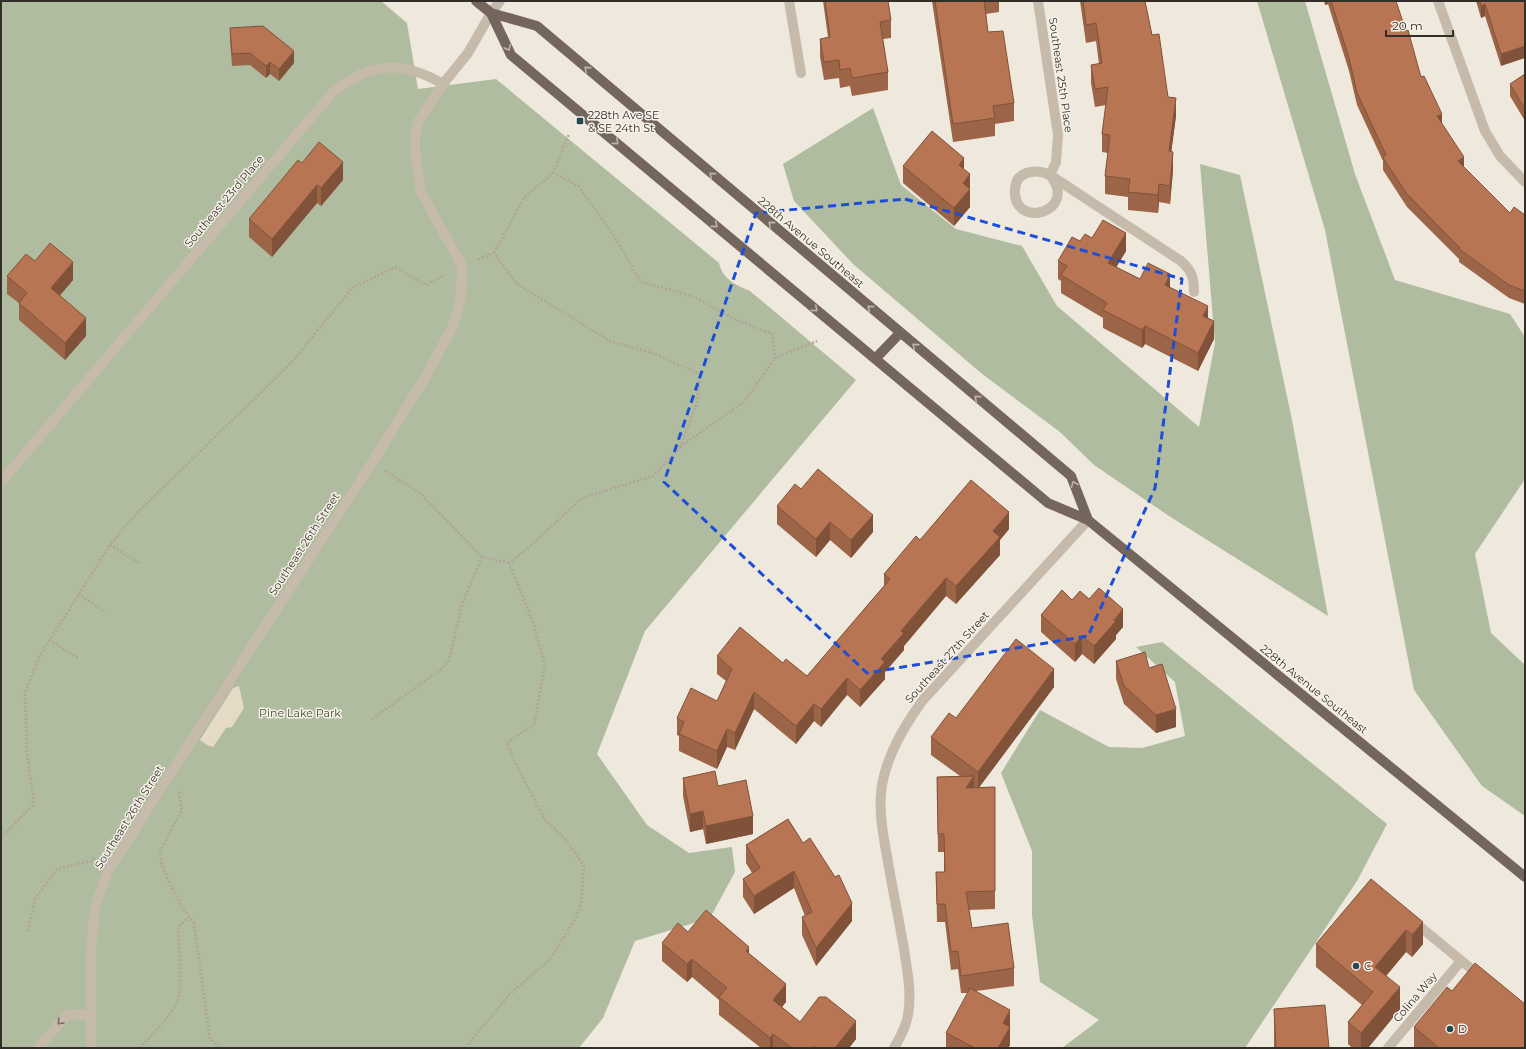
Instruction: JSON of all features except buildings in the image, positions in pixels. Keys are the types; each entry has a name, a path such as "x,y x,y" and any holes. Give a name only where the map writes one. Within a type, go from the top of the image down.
{"main road":[{"name":"228th Avenue Southeast","path":"476,1 491,13 537,26 900,334 1071,476 1088,520"},
{"name":"228th Avenue Southeast","path":"491,13 511,55 1048,503 1088,520 1525,877"},
{"path":"875,359 900,334"}],"street":[{"path":"443,84 468,53 491,13 500,1"},
{"path":"789,1 801,73"},
{"name":"Southeast 25th Place","path":"1038,1 1058,135 1056,162 1050,176"},
{"path":"1438,1 1485,131 1500,156 1525,182"},
{"name":"Southeast 23rd Place","path":"1,482 333,92 346,82 363,73 384,68 405,67 424,73 443,84"},
{"name":"Southeast 26th Street","path":"91,1048 91,951 95,907 108,871 266,624 372,463 426,376 453,326 461,298 462,266 422,192 415,152 415,136 418,122 443,84"},
{"path":"1050,176 1056,182 1058,190 1057,199 1053,206 1046,212 1038,214 1030,213 1022,209 1014,194 1015,186 1019,178 1034,170 1042,171 1050,176 1181,261 1190,269 1194,278 1194,292"},
{"name":"Southeast 27th Street","path":"894,1048 902,1035 908,1015 910,993 906,961 881,817 881,792 887,769 897,743 909,719 923,700 1088,520"},
{"path":"1407,916 1490,984"},
{"name":"Colina Way","path":"1388,1048 1461,961"},
{"path":"38,1048 68,1014 90,1015"}],"path":[{"path":"494,253 524,198 552,173 569,134"},
{"path":"552,173 578,186 613,234 641,282 692,296 734,319 772,334 775,358"},
{"path":"680,448 744,402 775,358 817,341"},
{"path":"372,463 420,493 482,556 509,563"},
{"path":"110,545 139,563"},
{"path":"372,719 442,669 449,660 462,604 482,556"},
{"path":"78,594 105,612"},
{"path":"49,640 78,658"},
{"path":"465,1048 509,995 550,959 576,918 581,903 584,866 566,840 545,820 514,760 507,743 534,724"},
{"path":"179,787 182,810 160,852 162,865 169,882 194,924 198,943 210,1039 222,1048"},
{"path":"28,932 35,899 57,869 91,862 100,853"},
{"path":"140,1048 160,1028 175,1006 179,997 180,958 178,927 189,917"}],"highlighted area":[{"path":"905,199 1182,279 1155,488 1088,636 867,673 664,482 756,213"}],"green space":[{"name":"Pine Lake Park","path":"1,1 381,1 407,23 418,89 496,79 719,263 723,273 730,281 750,291 856,380 645,631 597,754 647,825 689,853 732,847 735,872 710,918 635,941 603,1018 579,1048 1,1048"},
{"path":"1257,1 1305,1 1355,174 1395,280 1510,314 1525,337 1525,479 1475,554 1491,633 1525,665 1525,816 1482,786 1414,690 1325,230"},
{"path":"873,108 901,185 956,229 1022,246 1057,306 1199,427 1215,343 1200,164 1240,175 1292,420 1328,616 1169,516 1094,465 1060,432 981,373 853,264 794,201 783,164"},
{"path":"1162,642 1387,824 1357,881 1245,1048 1062,1048 1099,1020 1040,982 1032,915 1032,851 1001,773 1040,710 1109,747 1142,748 1185,736 1175,682 1136,647"}],"shaded area":[{"path":"239,686 244,708 232,727 226,728 213,747 207,745 200,740 233,688"}],"place":[{"name":"228th Ave SE & SE 24th St","path":"580,121"},
{"name":"C","path":"1356,966"},
{"name":"D","path":"1450,1029"}]}
